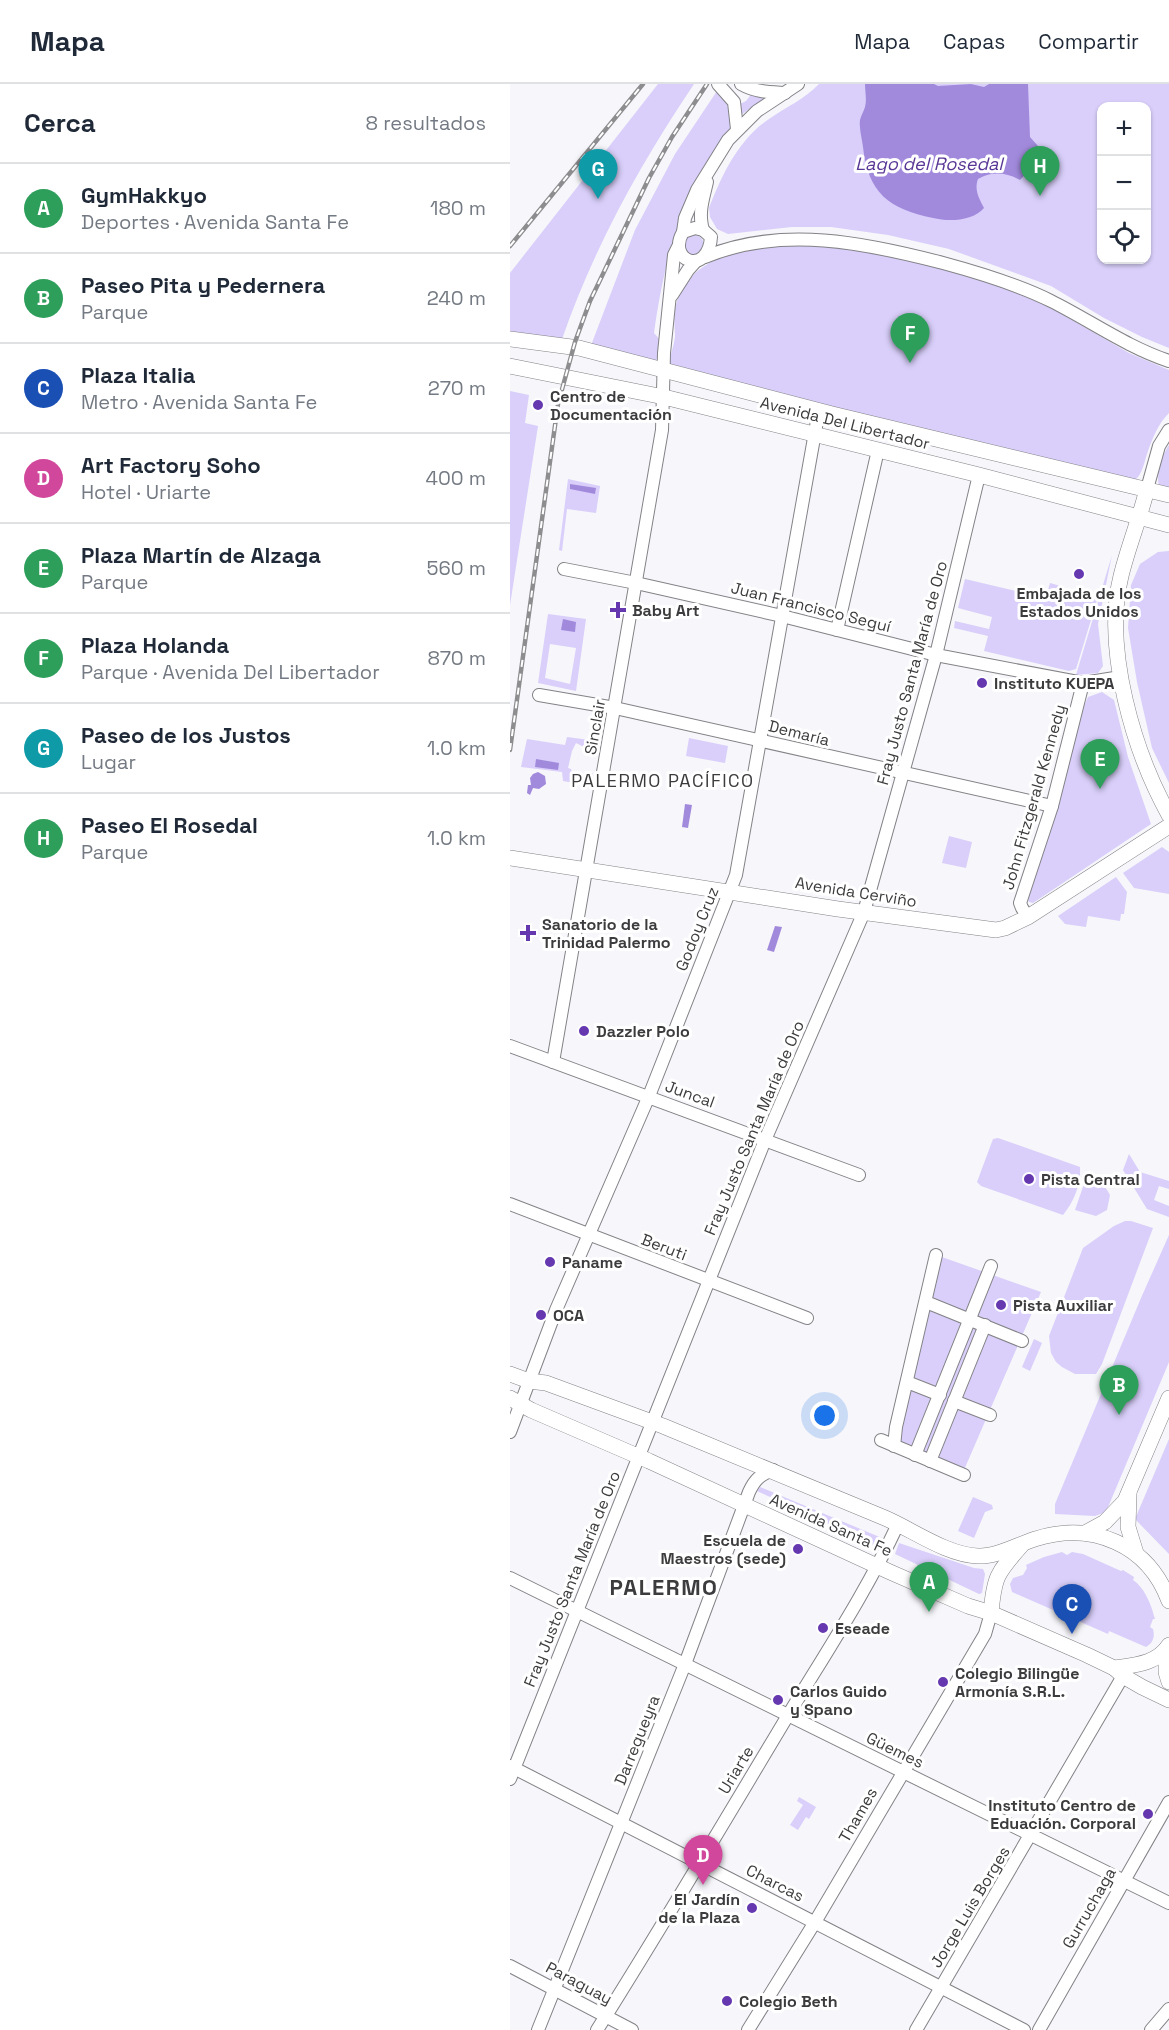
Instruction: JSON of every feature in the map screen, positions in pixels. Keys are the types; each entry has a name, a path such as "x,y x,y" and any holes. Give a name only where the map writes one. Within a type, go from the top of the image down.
{"main road":[{"name":"Avenida Del Libertador","path":"510,339 579,348 819,410 1169,495"},
{"name":"Avenida Del Libertador","path":"510,366 664,397 1169,525"},
{"path":"1147,489 1121,577 1117,599 1116,636 1121,677 1143,759 1169,815"},
{"name":"Avenida Cerviño","path":"510,858 986,930 1005,928 1028,918 1169,826"},
{"name":"Avenida Santa Fe","path":"510,1374 529,1381 546,1383 653,1422 915,1531 931,1542 972,1556 986,1556 1059,1534 1085,1533"},
{"path":"1085,1533 1114,1514 1129,1492 1169,1398"},
{"name":"Avenida Santa Fe","path":"515,1400 877,1566 968,1606 991,1613 1119,1672 1169,1700"},
{"path":"1129,1492 1128,1527 1136,1553"},
{"path":"1085,1533 1108,1540 1136,1553 1162,1577 1169,1601"},
{"path":"991,1613 993,1587 997,1576 1023,1544"},
{"path":"1119,1672 1154,1659 1168,1648"},
{"path":"1168,1648 1166,1672 1169,1682"}],"street":[{"path":"718,84 734,102 738,129"},
{"path":"757,243 729,249 701,259 685,259 678,247 685,218 694,196 729,140 757,111 798,84"},
{"path":"734,102 743,99 745,87 764,92 785,93"},
{"path":"670,299 688,270 710,249 707,234 700,219 700,207 709,174"},
{"path":"683,232 689,229 726,242 757,243 820,239 862,244 956,266 1027,289 1135,347 1169,361"},
{"name":"Sinclair","path":"553,1062 662,430 663,371 674,255 678,247"},
{"name":"Godoy Cruz","path":"510,1432 515,1400 529,1381 588,1235 649,1096 736,875 819,410"},
{"path":"1147,489 1159,446 1169,430"},
{"path":"837,630 878,450"},
{"name":"Fray Justo Santa María de Oro","path":"511,1771 578,1611 765,1140 864,912 936,655 979,475"},
{"name":"Juan Francisco Seguí","path":"564,569 782,616 936,655 1083,683 1121,677"},
{"name":"John Fitzgerald Kennedy","path":"1028,918 1020,903 1052,806 1083,683"},
{"name":"Demaría","path":"539,695 615,708 1052,806"},
{"name":"Juncal","path":"510,1046 859,1175"},
{"name":"Beruti","path":"510,1204 807,1318"},
{"path":"894,1446 896,1427 936,1255"},
{"path":"915,1455 991,1266"},
{"path":"926,1302 1022,1341"},
{"path":"930,1461 985,1325"},
{"path":"907,1382 940,1395"},
{"path":"954,1401 990,1415"},
{"path":"880,1440 964,1475"},
{"name":"Darregueyra","path":"538,2030 685,1664 755,1480 760,1475 773,1470"},
{"name":"Uriarte","path":"597,2030 701,1863 877,1566 898,1524"},
{"name":"Güemes","path":"510,1578 1169,1903"},
{"name":"Thames","path":"747,2030 815,1922 985,1634 991,1613"},
{"name":"Jorge Luis Borges","path":"916,2030 1032,1835 1119,1672"},
{"name":"Charcas","path":"511,1771 701,1863 1024,2030"},
{"name":"Gurruchaga","path":"1039,2030 1169,1802"},
{"name":"Paraguay","path":"510,1966 632,2030"},
{"path":"1151,2030 1169,2009"}],"shaded area":[{"path":"658,84 694,84 636,177 619,209 588,274 561,342 510,335 510,273"},
{"path":"819,84 1169,84 1169,348 1104,318 1051,286 949,249 888,235 831,227 792,227 728,234 717,229 710,217 709,208 732,159 748,137 758,128 802,99"},
{"path":"717,91 731,105 733,126 702,174 679,224 664,276 654,333 662,342 656,361 590,348 635,230 675,154"},
{"path":"752,93 766,97 741,115 740,104 746,101"},
{"path":"694,235 701,238 704,245 701,252 694,255 687,252 684,245 687,238"},
{"path":"786,245 832,246 881,255 934,267 1007,288 1055,310 1129,353 1169,370 1169,413 1156,431 1139,475 1134,481 984,447 669,364 675,337 676,305 683,288 693,275 720,258 753,249"},
{"path":"510,391 529,395 525,423 538,426 510,605"},
{"path":"1169,445 1169,491 1160,486 1158,478 1162,459"},
{"path":"568,479 600,486 596,513 567,509 562,551 559,550"},
{"path":"1169,551 1169,783 1152,748 1128,628 1131,585 1140,564 1158,552"},
{"path":"1112,555 1098,624 1103,666 1098,673 1076,675"},
{"path":"965,579 1046,598 1050,583 1064,587 1064,591 1084,597 1086,593 1098,597 1076,669 1069,671 984,651 988,636 954,628 955,621 989,629 992,617 958,608"},
{"path":"548,614 586,619 576,691 538,683","holes":["550,644 576,648 570,684 545,678"]},
{"path":"1102,692 1114,700 1128,757 1151,824 1033,903 1029,902 1084,706 1088,697"},
{"path":"567,737 597,741 595,751 594,746 586,748 576,743 568,768 571,769 573,775 578,772 586,778 589,773 593,773 590,786 563,781 562,772 521,767 527,739 565,745"},
{"path":"689,738 728,746 725,763 686,756"},
{"path":"949,836 972,842 966,868 942,863"},
{"path":"1162,847 1169,852 1169,894 1134,888 1123,873"},
{"path":"1116,877 1127,892 1124,914 1121,914 1120,921 1088,916 1086,927 1065,924 1058,916"},
{"name":"Pista Central","path":"998,1138 1080,1167 1076,1192 1063,1215 981,1186 977,1182 993,1139"},
{"path":"1129,1154 1140,1172 1169,1181 1169,1189 1159,1186 1154,1200 1169,1206 1169,1217 1147,1209 1123,1170"},
{"path":"1086,1178 1104,1185 1110,1195 1107,1210 1096,1216 1075,1210"},
{"path":"1125,1221 1153,1228 1102,1364 1096,1374 1075,1374 1056,1362 1051,1353 1049,1336 1083,1248"},
{"path":"1169,1235 1169,1362 1106,1512 1095,1516 1055,1514 1055,1504"},
{"path":"939,1256 1041,1292 964,1470 900,1443 897,1436"},
{"path":"1034,1339 1042,1343 1030,1371 1022,1367"},
{"path":"1169,1439 1169,1554 1135,1519"},
{"path":"760,1487 882,1538 876,1546 757,1491"},
{"path":"973,1497 992,1505 993,1509 985,1512 974,1538 958,1531"},
{"path":"899,1543 983,1569 985,1574 982,1593 979,1594 895,1554"},
{"path":"1062,1552 1067,1555 1072,1552 1083,1554 1123,1570 1134,1577 1133,1580 1151,1606 1155,1619 1150,1627 1154,1635 1150,1644 1146,1647 1109,1631 1108,1634 1012,1592 1010,1584 1013,1578 1023,1575 1027,1568 1026,1565"},
{"path":"799,1797 816,1807 809,1819 806,1817 798,1830 790,1825 803,1805 797,1801"}],"water":[{"name":"Lago del Rosedal","path":"865,84 934,84 938,86 971,84 984,87 989,84 1028,84 1030,137 1038,146 1032,167 1020,180 1010,175 999,174 978,179 977,190 984,208 974,216 953,220 939,219 904,210 883,196 870,176 860,123 866,104"},
{"path":"570,484 596,488 595,494 570,489"},
{"path":"563,619 576,622 575,632 561,630"},
{"path":"536,759 559,763 558,770 535,767"},
{"path":"538,772 545,776 546,784 539,789 533,788 530,795 527,793 528,785 531,785 530,778"},
{"path":"685,804 692,805 688,828 682,827"},
{"path":"775,926 782,927 774,952 767,950"}],"railway":[{"path":"510,246 643,84"},
{"path":"510,750 558,404 575,342 590,301 649,178 672,137 707,84"}],"place":[{"name":"Paseo El Rosedal","path":"1040,196"},
{"name":"Paseo de los Justos","path":"598,199"},
{"name":"Plaza Holanda","path":"910,363"},
{"name":"Centro de Documentación","path":"538,405"},
{"name":"Embajada de los Estados Unidos","path":"1079,574"},
{"name":"Baby Art","path":"618,610"},
{"name":"Instituto KUEPA","path":"982,683"},
{"name":"Plaza Martín de Alzaga","path":"1100,789"},
{"name":"Sanatorio de la Trinidad Palermo","path":"528,933"},
{"name":"Dazzler Polo","path":"584,1031"},
{"name":"Pista Central","path":"1029,1179"},
{"name":"Paname","path":"550,1262"},
{"name":"Pista Auxiliar","path":"1001,1305"},
{"name":"OCA","path":"541,1315"},
{"name":"Paseo Pita y Pedernera","path":"1119,1415"},
{"name":"Escuela de Maestros (sede)","path":"798,1549"},
{"name":"GymHakkyo","path":"929,1612"},
{"name":"Eseade","path":"823,1628"},
{"name":"Plaza Italia","path":"1072,1634"},
{"name":"Colegio Bilingüe Armonía S.R.L.","path":"943,1682"},
{"name":"Carlos Guido y Spano","path":"778,1700"},
{"name":"Instituto Centro de Eduación. Corporal","path":"1148,1814"},
{"name":"Art Factory Soho","path":"703,1885"},
{"name":"El Jardín de la Plaza","path":"752,1908"},
{"name":"Colegio Beth","path":"727,2001"}],"district":[{"name":"PALERMO PACÍFICO","path":"663,780"},
{"name":"PALERMO","path":"664,1587"}]}
